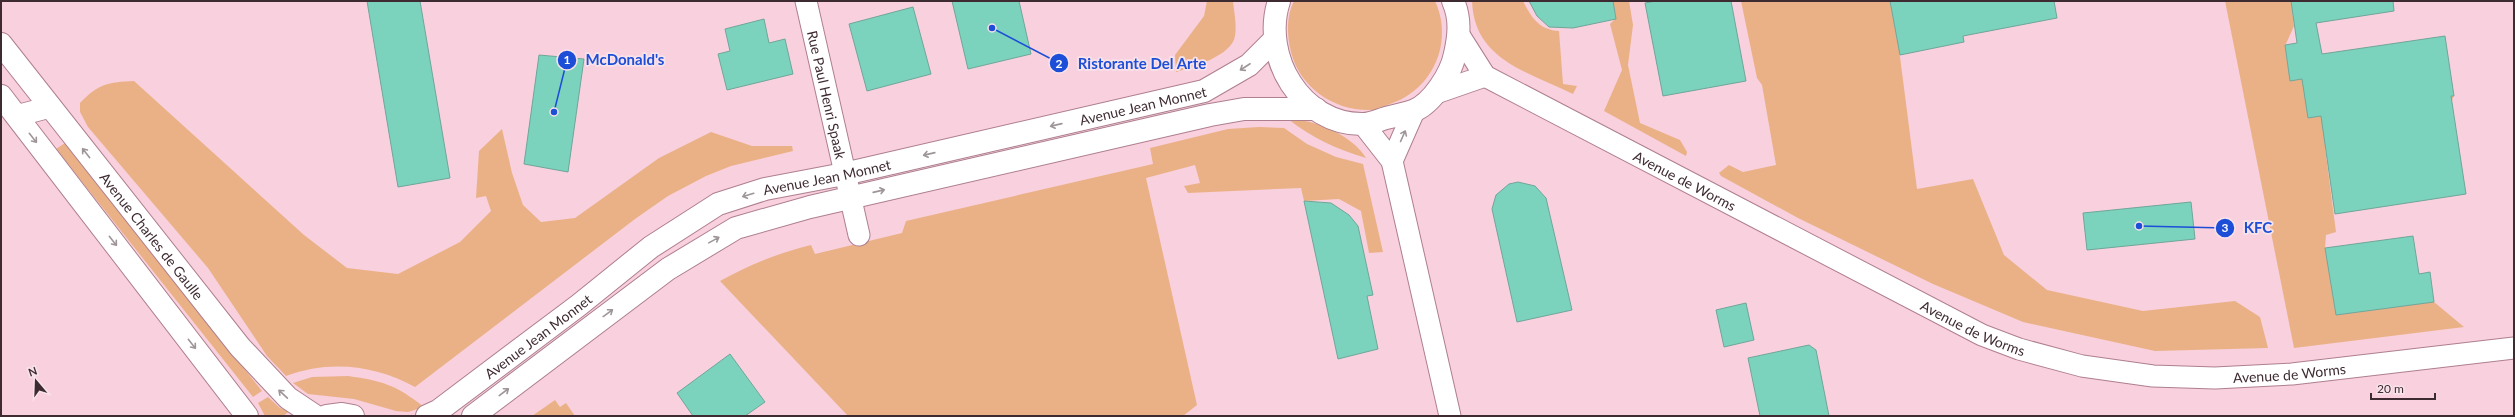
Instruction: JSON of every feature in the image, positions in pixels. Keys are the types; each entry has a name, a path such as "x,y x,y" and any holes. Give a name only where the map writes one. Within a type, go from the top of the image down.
{"street":[{"name":"Rue Paul Henri Spaak","path":"806,1 849,198 859,234"},
{"path":"1279,1 1276,11 1274,40 1280,67 1295,91 1316,109 1338,120 1363,124 1414,110 1436,92 1453,66 1459,35 1457,9 1454,1"},
{"path":"1436,92 1485,76 1459,35"},
{"name":"Avenue Jean Monnet","path":"427,416 438,411 573,310 651,247 718,204 765,189 844,174 1204,91 1249,65 1274,40"},
{"name":"Avenue Charles de Gaulle","path":"1,44 240,347 288,398 315,416"},
{"name":"Avenue de Worms","path":"1485,76 1982,335 2019,349 2082,366 2153,376 2215,378 2292,374 2514,348"},
{"path":"1,96 247,416"},
{"path":"16,116 50,107"},
{"name":"Avenue Jean Monnet","path":"473,416 593,324 710,242 736,228 769,217 1210,115 1244,110 1316,109"},
{"path":"1392,161 1414,110"},
{"path":"1363,124 1392,161 1450,416"},
{"path":"327,416 342,414 352,416"}],"shaded area":[{"path":"1207,1 1233,1 1236,27 1235,36 1232,43 1227,49 1210,60 1176,72 1175,55 1204,16"},
{"path":"1294,1 1435,1 1440,17 1442,32 1436,63 1418,88 1405,97 1380,109 1359,110 1345,107 1333,102 1311,87 1302,77 1296,65 1291,52 1288,33 1288,20"},
{"path":"1472,1 1523,1 1536,22 1546,28 1559,31 1563,84 1577,86 1573,94 1522,70 1506,61 1493,51 1482,37 1475,21"},
{"path":"1613,1 1629,1 1633,25 1628,65 1640,123 1680,140 1687,152 1686,156 1604,111 1622,70 1610,24 1616,18"},
{"path":"1741,1 1890,1 1899,49 1917,189 1973,179 2004,255 2047,290 2143,311 2235,301 2260,317 2268,348 2155,351 2023,322 1933,284 1798,218 1721,176 1719,173 1729,165 1743,172 1776,165 1762,85 1757,78"},
{"path":"2225,1 2291,1 2294,26 2285,46 2290,81 2303,79 2308,118 2454,95 2441,130 2325,147 2336,232 2326,235 2325,248 2336,315 2434,302 2464,327 2294,348"},
{"path":"134,81 304,235 347,268 398,274 460,242 491,211 486,196 476,198 479,151 502,129 512,173 523,205 541,222 575,218 659,158 711,132 752,146 792,146 793,151 731,166 706,176 668,196 635,219 415,387 384,374 352,367 319,368 286,376 267,356 208,268 88,127 80,112 80,103 98,88 110,83"},
{"path":"1288,119 1309,122 1332,130 1352,142 1366,158 1325,142 1306,132"},
{"path":"1259,127 1284,128 1307,144 1336,157 1363,164 1383,252 1369,253 1361,211 1339,199 1304,201 1301,188 1188,193 1184,186 1200,183 1195,165 1146,178 1197,405 1183,416 848,416 720,281 742,269 798,248 811,245 815,254 902,233 906,221 1153,164 1150,148 1228,129"},
{"path":"65,143 262,391 253,397 56,149"},
{"path":"348,376 389,385 424,407 408,412 396,411 354,399 308,394 293,383 312,377"},
{"path":"268,397 280,408 290,411 283,416 265,416 258,403"},
{"path":"555,400 560,407 566,403 575,416 532,416"}],"building":[{"path":"367,1 420,1 450,178 398,187"},
{"path":"952,1 1019,1 1031,54 968,69"},
{"path":"1529,1 1613,1 1616,19 1573,28 1549,27 1537,16"},
{"path":"1656,1 1731,1 1746,81 1663,96 1645,3"},
{"path":"1890,1 2054,1 2057,18 1963,36 1964,42 1900,55"},
{"path":"2291,1 2393,1 2394,11 2316,23 2322,54 2445,36 2454,96 2451,96 2466,194 2335,214 2321,116 2308,118 2302,79 2290,81 2285,45 2297,43"},
{"path":"913,7 931,74 867,91 849,24"},
{"path":"764,19 769,43 785,39 793,74 727,90 718,54 730,51 725,29"},
{"path":"539,55 584,59 568,172 524,164"},
{"path":"1518,182 1535,186 1546,198 1572,310 1517,322 1492,209 1496,195 1509,184"},
{"path":"1304,201 1331,203 1349,215 1358,226 1373,295 1367,296 1378,349 1338,359"},
{"path":"2191,202 2195,239 2087,250 2083,213"},
{"path":"2413,236 2419,274 2430,272 2434,302 2336,315 2325,248"},
{"path":"1746,303 1754,340 1724,347 1716,310"},
{"path":"1809,345 1816,350 1829,416 1760,416 1748,358"},
{"path":"730,354 765,402 745,416 693,416 677,393"}],"place":[{"name":"Ristorante Del Arte","path":"992,28"},
{"name":"McDonald's","path":"554,112"},
{"name":"KFC","path":"2139,226"}]}
